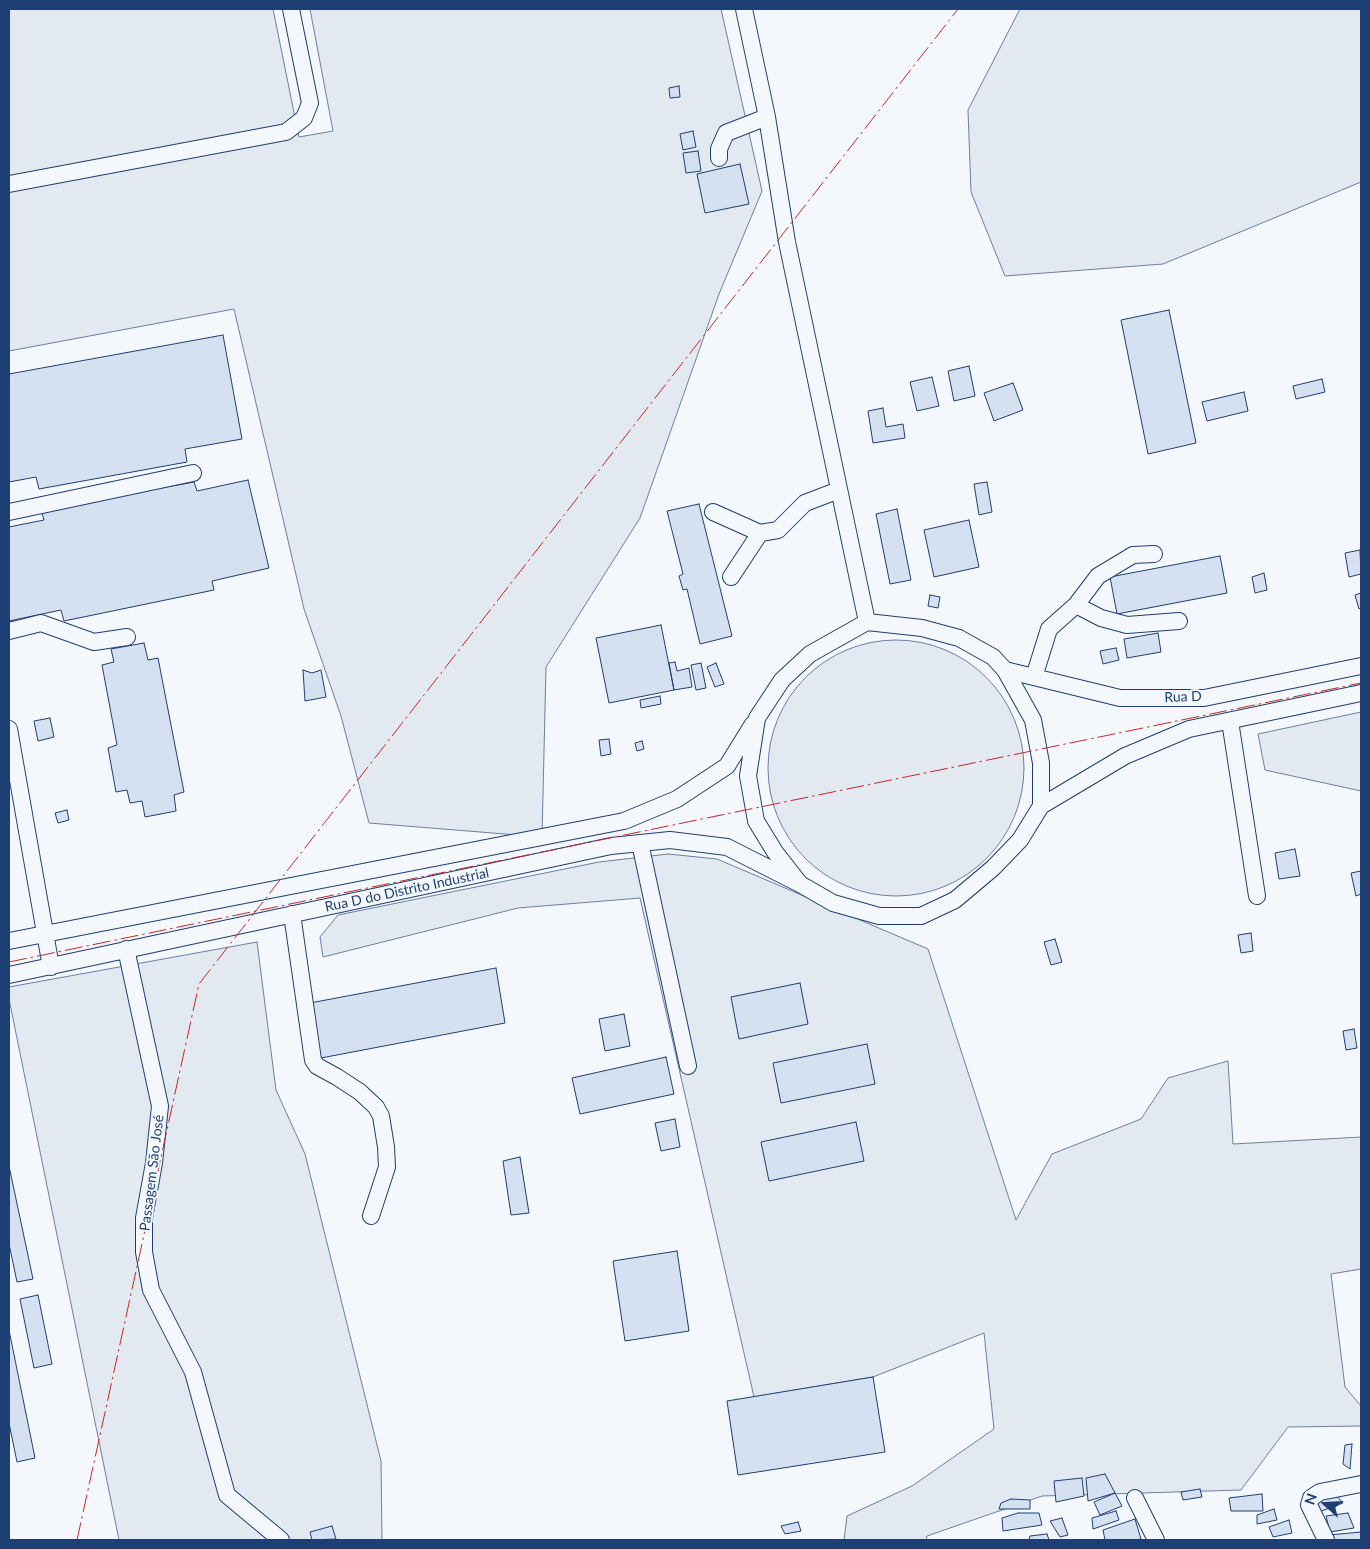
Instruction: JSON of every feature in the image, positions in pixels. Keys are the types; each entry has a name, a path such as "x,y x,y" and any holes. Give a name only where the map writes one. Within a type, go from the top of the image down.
{"street":[{"path":"9,184 286,132 304,118 310,103 291,9"},
{"path":"744,9 767,117 787,242 867,622 922,628 959,638 993,656 1005,670 1033,720 1041,763 1040,806"},
{"path":"719,158 719,149 726,133 767,117"},
{"path":"9,512 193,473"},
{"path":"713,512 760,533 778,530 805,504 839,490"},
{"path":"731,577 760,533"},
{"path":"1034,677 1049,628 1076,606 1098,576 1134,555 1154,554"},
{"path":"1076,606 1101,618 1127,625 1179,620"},
{"name":"Rua D do Distrito Industrial","path":"9,941 624,821 677,799 727,766 782,680 810,654 867,622"},
{"path":"9,631 41,623 94,642 127,637"},
{"name":"Rua D","path":"1005,670 1120,698 1204,698 1361,666"},
{"path":"1040,806 1125,756 1189,729 1361,693"},
{"path":"757,718 748,776 756,821 775,852 800,884"},
{"path":"1230,721 1256,896"},
{"path":"9,729 51,967"},
{"name":"Rua D do Distrito Industrial","path":"9,976 126,949 611,846 670,840 727,847 833,903 879,916 921,916 955,900 993,868 1020,840 1040,806"},
{"path":"640,843 688,1066"},
{"path":"292,914 313,1060 317,1066 360,1092 376,1107 381,1116 387,1166 371,1216"},
{"name":"Passagem São José","path":"126,949 160,1106 154,1163 144,1218 144,1252 151,1290 193,1372 227,1495 281,1540"},
{"path":"1326,1540 1309,1505 1311,1498 1320,1492 1361,1484"},
{"path":"1135,1498 1156,1540"}],"shaded area":[{"path":"9,9 273,9 299,137 333,131 310,9 721,9 762,191 719,294 640,518 546,667 542,837 369,823 341,716 304,609 234,309 9,351"},
{"path":"1020,9 1361,9 1361,182 1163,264 1005,276 971,192 968,110"},
{"path":"883,640 909,640 945,649 967,661 987,677 1003,697 1015,719 1022,743 1024,768 1022,793 1015,817 1003,839 987,859 967,875 945,887 909,896 883,896 859,891 835,881 814,867 797,850 783,829 773,805 768,781 768,755 773,731 783,707 797,686 814,669 835,655 859,645"},
{"path":"1361,712 1361,791 1265,770 1258,734"},
{"path":"668,854 717,859 928,949 1016,1220 1052,1154 1141,1119 1168,1078 1228,1061 1233,1144 1361,1137 1361,1269 1331,1274 1345,1387 1361,1406 1361,1426 1288,1427 1241,1490 1042,1496 927,1536 926,1540 844,1540 847,1516 912,1486 994,1429 984,1333 873,1377 754,1397 640,898 518,908 323,957 320,937 338,915 599,862"},
{"path":"257,942 276,1090 305,1154 381,1461 382,1540 119,1540 9,999 9,987"}],"building":[{"path":"679,86 680,97 670,98 669,88"},
{"path":"693,131 696,147 683,150 680,134"},
{"path":"698,151 701,171 686,173 683,153"},
{"path":"740,164 749,204 705,213 697,174"},
{"path":"1169,310 1196,443 1148,454 1121,320"},
{"path":"223,335 242,439 185,449 187,462 39,489 36,477 9,482 9,374"},
{"path":"969,366 975,396 954,401 948,371"},
{"path":"932,377 939,406 917,411 910,382"},
{"path":"1322,379 1325,392 1296,399 1293,386"},
{"path":"1013,383 1023,410 994,421 984,393"},
{"path":"1244,392 1248,411 1207,421 1202,402"},
{"path":"883,408 886,427 903,424 905,438 873,443 868,411"},
{"path":"248,480 269,568 212,581 214,590 64,621 61,610 9,621 9,527 44,520 41,510 194,482 197,491"},
{"path":"987,482 992,512 979,515 974,484"},
{"path":"699,504 732,636 700,644 687,589 683,590 679,576 683,574 667,511"},
{"path":"897,509 911,580 890,584 876,514"},
{"path":"969,520 979,567 934,577 924,530"},
{"path":"1360,550 1361,574 1349,577 1345,553"},
{"path":"1220,556 1227,593 1117,614 1110,577"},
{"path":"1264,573 1267,590 1255,593 1252,577"},
{"path":"1361,593 1361,608 1359,609 1355,595"},
{"path":"930,595 940,597 938,608 928,606"},
{"path":"661,625 674,690 609,703 596,638"},
{"path":"1158,633 1161,652 1127,658 1124,639"},
{"path":"144,643 148,660 158,658 184,792 174,795 176,811 145,817 142,801 130,803 127,790 116,792 108,748 117,745 102,665 114,662 111,649"},
{"path":"1116,648 1119,660 1103,664 1100,651"},
{"path":"675,662 677,671 689,668 692,687 674,690 669,663"},
{"path":"701,663 706,688 696,690 691,665"},
{"path":"716,663 724,684 715,687 707,667"},
{"path":"303,670 312,673 321,670 326,697 305,701"},
{"path":"660,696 661,704 641,708 640,700"},
{"path":"50,718 54,737 38,741 34,721"},
{"path":"609,739 611,754 601,756 599,740"},
{"path":"642,741 644,749 637,751 635,743"},
{"path":"67,810 69,820 58,823 55,813"},
{"path":"1295,849 1300,876 1279,879 1275,853"},
{"path":"1361,871 1361,894 1356,896 1351,873"},
{"path":"1251,933 1253,951 1241,953 1238,935"},
{"path":"1055,939 1062,962 1051,965 1044,942"},
{"path":"496,968 505,1023 321,1058 310,1003"},
{"path":"800,983 808,1024 739,1039 731,997"},
{"path":"624,1014 630,1046 605,1051 599,1019"},
{"path":"1354,1029 1357,1048 1346,1050 1343,1031"},
{"path":"867,1044 875,1084 781,1103 773,1063"},
{"path":"666,1057 674,1094 580,1114 572,1078"},
{"path":"675,1119 680,1147 661,1151 655,1123"},
{"path":"856,1122 864,1161 769,1181 761,1142"},
{"path":"520,1157 529,1213 511,1215 503,1161"},
{"path":"9,1166 33,1279 17,1282 9,1244"},
{"path":"677,1251 689,1331 625,1341 613,1261"},
{"path":"38,1295 52,1364 34,1368 20,1299"},
{"path":"9,1330 35,1458 17,1462 9,1423"},
{"path":"873,1377 885,1452 738,1475 727,1401"},
{"path":"1352,1444 1350,1469 1343,1464 1345,1445"},
{"path":"1105,1474 1115,1493 1088,1501 1086,1478"},
{"path":"1082,1478 1084,1496 1056,1502 1054,1481"},
{"path":"1200,1489 1202,1497 1183,1500 1181,1492"},
{"path":"1115,1493 1122,1506 1100,1515 1094,1502"},
{"path":"1262,1494 1263,1511 1231,1511 1229,1498"},
{"path":"1336,1495 1343,1503 1319,1512 1318,1501"},
{"path":"1011,1499 1030,1500 1030,1509 999,1509 1001,1503"},
{"path":"1274,1509 1277,1520 1257,1524 1257,1515"},
{"path":"1116,1511 1119,1520 1093,1529 1092,1518"},
{"path":"1018,1513 1039,1513 1042,1525 1003,1531 1002,1518"},
{"path":"1348,1513 1354,1528 1330,1532 1326,1516"},
{"path":"1062,1518 1068,1535 1060,1537 1050,1521"},
{"path":"1135,1519 1141,1539 1105,1540 1103,1530"},
{"path":"1289,1520 1292,1533 1273,1537 1269,1527"},
{"path":"798,1522 801,1531 785,1534 781,1526"},
{"path":"332,1526 336,1539 312,1540 310,1532"},
{"path":"1361,1532 1361,1540 1330,1540 1329,1535"},
{"path":"1047,1534 1049,1540 1029,1540 1030,1536"}],"power":[{"path":"77,1540 199,984 958,9"},
{"path":"9,962 1361,683"}]}
